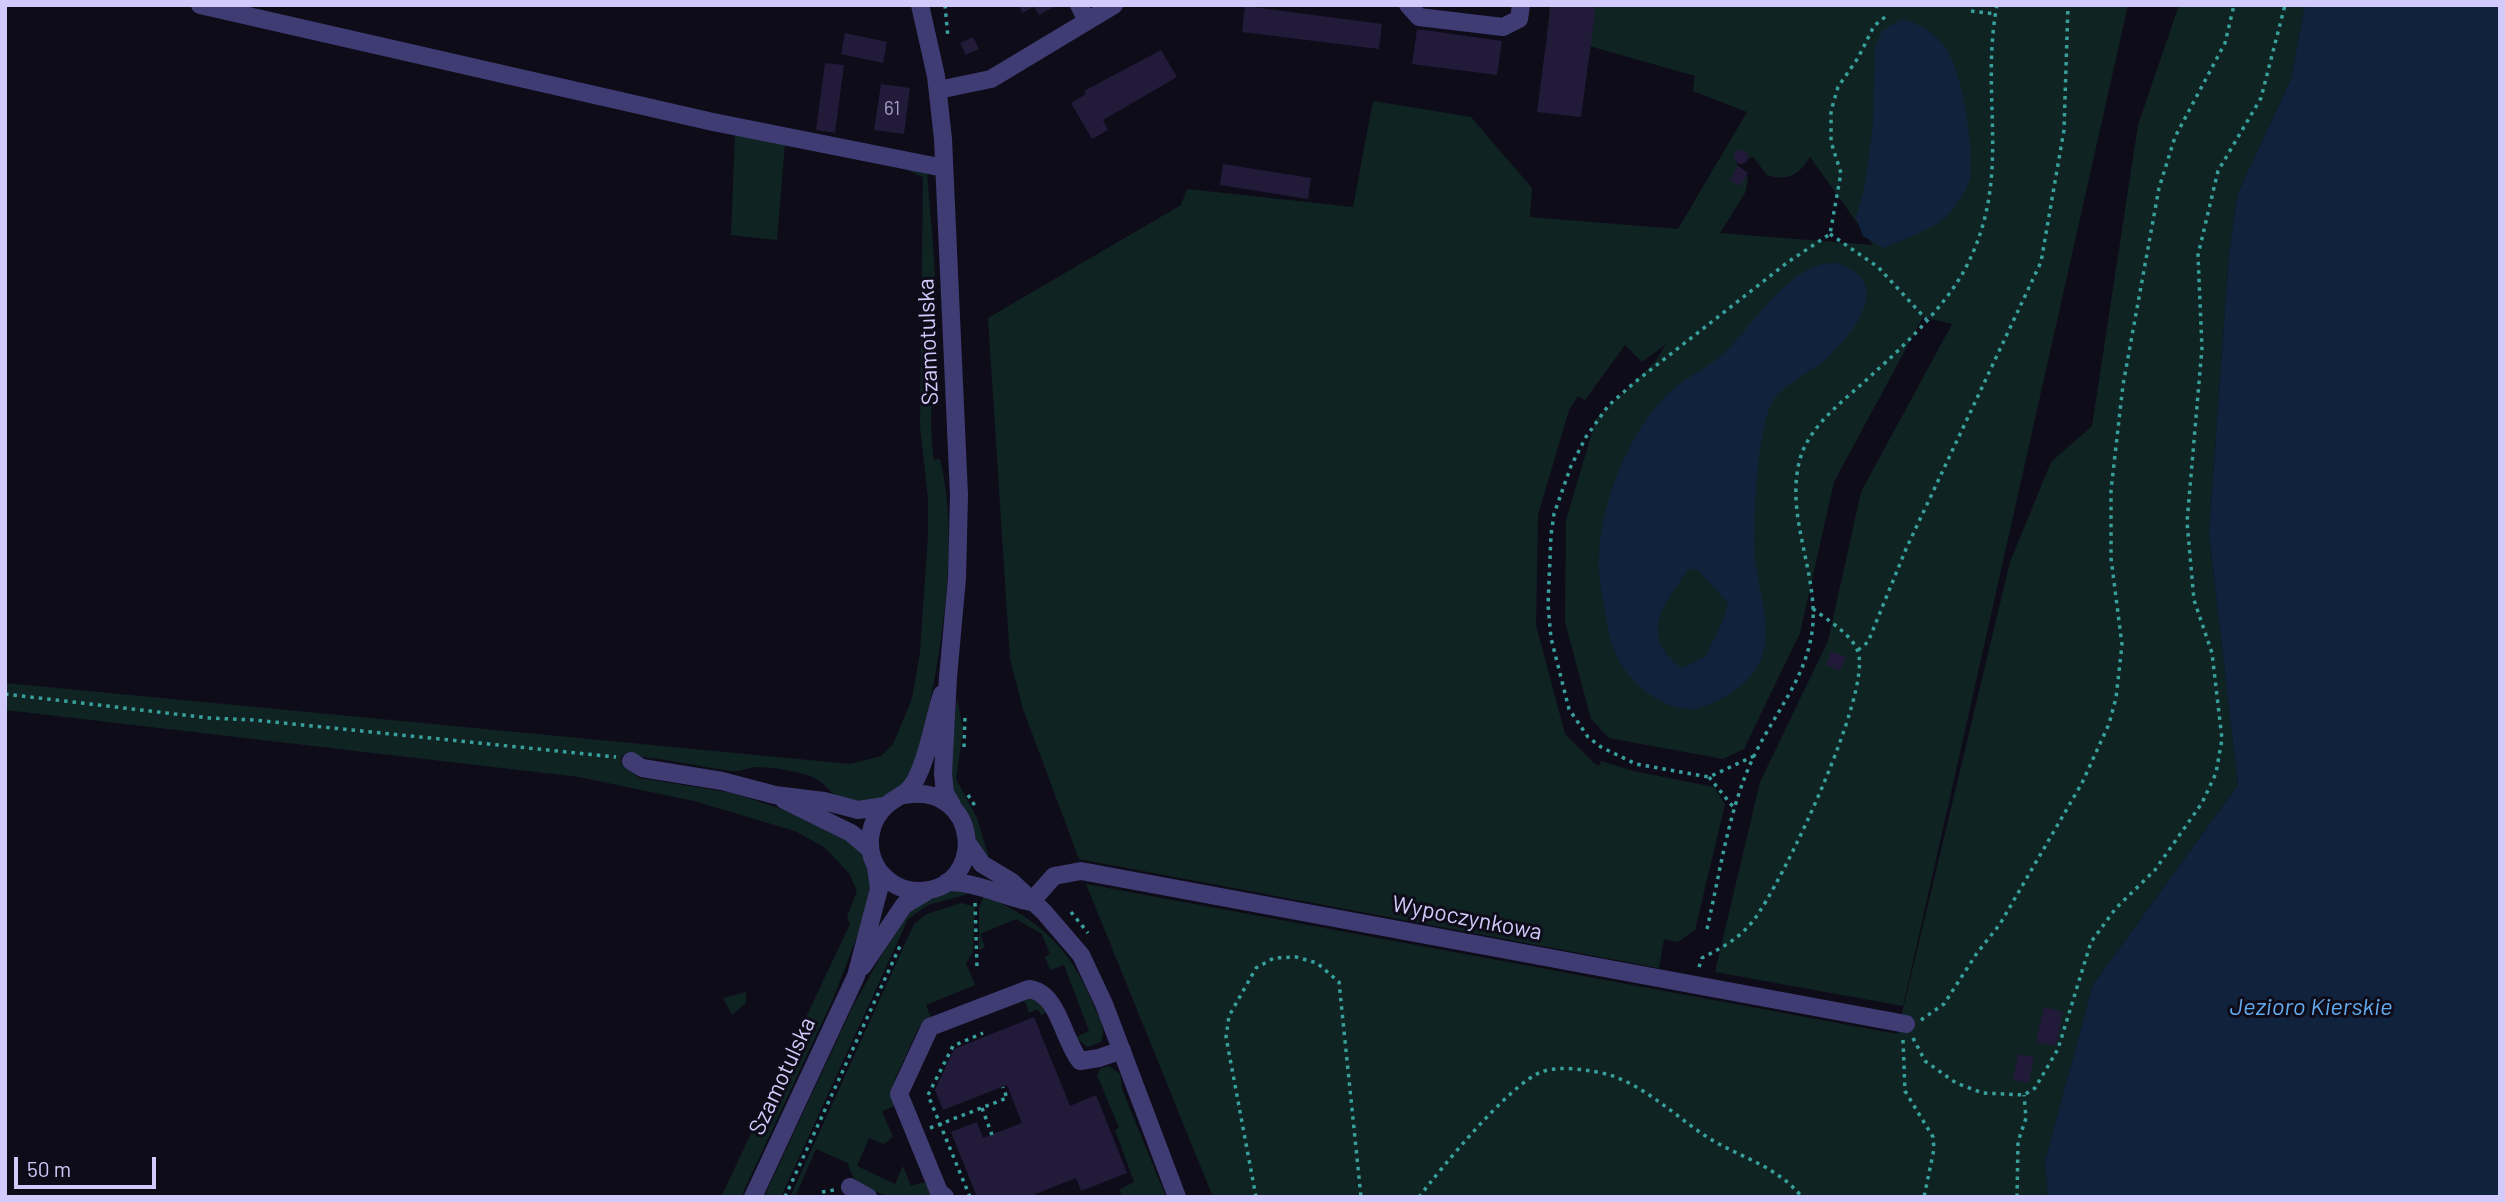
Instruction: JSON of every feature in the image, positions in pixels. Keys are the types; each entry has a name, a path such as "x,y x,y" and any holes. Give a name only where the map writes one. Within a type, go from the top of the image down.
{"street":[{"path":"200,5 713,122 944,168"},
{"name":"Szamotulska","path":"920,5 938,90 959,495 957,578 948,677 943,784 951,805"},
{"path":"938,90 985,82 1083,13 1114,5"},
{"path":"1408,5 1419,17 1503,27 1519,19 1521,5"},
{"name":"Szamotulska","path":"905,795 924,762 948,677"},
{"path":"631,761 642,768 722,781 775,795 824,801 858,810 885,806 905,795 925,793 951,805 962,819 968,844 975,858 1012,882 1065,933 1081,955 1122,1050 1177,1197"},
{"path":"775,795 819,820 851,833 896,885 914,891 940,885 981,886 1004,896 1031,902"},
{"path":"873,858 871,829 885,806"},
{"path":"940,885 964,862 968,844"},
{"name":"Szamotulska","path":"856,976 879,889 873,858"},
{"name":"Wypoczynkowa","path":"1031,902 1054,876 1081,871 1882,1023 1906,1024"},
{"name":"Szamotulska","path":"752,1197 856,976 904,905 940,885"},
{"path":"944,1197 939,1192 899,1094 930,1027 1029,989 1042,991 1051,1000 1068,1045 1080,1061 1122,1050"},
{"path":"850,1187 868,1197"}],"path":[{"path":"1707,929 1734,808 1754,756 1800,673 1812,630 1812,608 1797,509 1800,459 1818,426 1926,319 1963,273 1985,222 1994,166 1991,74 1997,5"},
{"path":"1858,650 1868,642 1906,549 2041,262 2064,130 2068,5"},
{"path":"1906,1024 1926,1019 1944,1004 1977,953 2000,924 2082,783 2109,724 2116,698 2121,654 2112,558 2111,490 2123,385 2159,188 2175,137 2225,43 2234,5"},
{"path":"1906,1024 1925,1061 1956,1083 1983,1093 2024,1095 2035,1088 2047,1071 2070,1015 2091,942 2116,908 2155,870 2202,803 2216,774 2222,739 2212,653 2194,600 2187,522 2202,348 2198,255 2218,171 2261,99 2285,5"},
{"path":"1971,11 1995,14"},
{"path":"1754,756 1709,777 1636,764 1601,747 1578,727 1560,683 1551,638 1549,558 1554,514 1578,451 1615,400 1788,262 1830,234 1842,173 1831,142 1834,99 1838,87 1858,58 1874,26 1885,17"},
{"path":"1830,234 1878,267 1926,319"},
{"path":"1702,958 1732,942 1752,922 1769,897 1822,787 1844,730 1861,670 1858,650 1846,635 1812,608"},
{"path":"5,694 209,718 482,742 631,761"},
{"path":"1709,777 1734,808"},
{"path":"968,898 975,901 977,908 977,967"},
{"path":"785,1197 904,937"},
{"path":"1256,1197 1225,1027 1243,986 1256,968 1265,961 1284,957 1317,963 1339,982 1361,1197"},
{"path":"1906,1024 1902,1048 1905,1091 1933,1137 1934,1149 1924,1197"},
{"path":"970,1197 928,1095 949,1050 983,1034"},
{"path":"1419,1197 1444,1165 1519,1087 1542,1071 1576,1069 1610,1076 1666,1104 1706,1136 1774,1171 1802,1197"},
{"path":"915,1134 1007,1098 1003,1087"},
{"path":"2017,1197 2018,1142 2026,1118 2024,1095"},
{"path":"982,1108 992,1135"},
{"path":"955,1163 962,1160"}],"green space":[{"path":"1550,5 2128,5 1903,1006 1715,972 1760,782 1828,641 1861,492 1952,324 1923,317 1834,482 1800,633 1744,749 1723,759 1609,738 1591,719 1565,622 1566,520 1596,419 1655,362 1666,344 1642,362 1625,345 1585,400 1578,396 1569,410 1538,515 1536,625 1565,734 1595,764 1600,765 1601,761 1633,771 1714,787 1725,804 1695,930 1678,942 1664,939 1659,968 1079,859 1023,709 1010,659 988,318 1181,205 1187,189 1353,207 1373,101 1471,117 1532,188 1530,217 1678,229 1747,112 1693,91 1695,76 1547,34","holes":["1753,157 1767,175 1781,178 1792,175 1802,168 1810,157 1873,245 1720,233 1745,193 1748,178 1736,163"]},
{"path":"2179,5 2305,5 2291,79 2238,193 2229,254 2209,534 2238,785 2093,985 2045,1161 2048,1197 1213,1197 1086,884 1897,1034 2010,562 2051,462 2092,426 2138,125"},
{"path":"735,134 785,143 777,240 731,235"},
{"path":"898,166 927,169 936,301 932,442 934,460 940,459 948,520 947,588 943,622 917,764 909,778 891,793 877,799 856,802 839,798 818,780 791,771 758,767 732,771 622,755 621,763 639,778 733,793 781,809 847,837 859,848 871,878 872,892 868,908 833,999 741,1197 721,1197 850,924 847,917 857,891 849,873 824,847 795,831 694,801 579,777 5,710 5,683 850,764 881,756 893,744 912,699 920,652 928,536 928,498 920,426 923,177"},
{"path":"957,698 963,730 956,779 977,818 989,858 978,845 968,814 953,791 950,766"},
{"path":"951,890 972,893 928,905 908,919 781,1197 764,1197 852,1008 903,916 929,897"},
{"path":"984,895 1038,926 1064,952 1085,985 1100,1019 1103,1028 1101,1042 1087,1047 1076,1037 1089,1031 1064,965 1050,970 1045,957 1050,954 1042,934 1016,919 980,934 985,947 979,950 979,908"},
{"path":"961,903 975,907 973,952 966,963 975,985 926,1005 931,1018 919,1027 895,1079 895,1106 882,1111 893,1137 884,1144 869,1138 857,1166 895,1184 903,1166 911,1186 925,1182 932,1197 895,1196 870,1190 852,1175 848,1163 816,1149 795,1197 790,1197 914,924 927,914"},
{"path":"746,992 746,1003 732,1015 723,998"},
{"path":"1024,999 1041,1002 1047,1012 1041,1015 1038,1009 1029,1013"},
{"path":"1109,1066 1120,1074 1122,1089 1166,1197 1123,1197 1119,1190 1134,1182 1115,1130 1119,1128 1097,1075 1101,1068"}],"water":[{"name":"Jezioro Kierskie","path":"2305,5 2500,5 2500,1197 2048,1197 2045,1161 2093,985 2238,785 2209,534 2229,254 2238,193 2291,79"},
{"path":"1900,20 1916,24 1931,33 1949,53 1967,117 1970,180 1950,213 1942,220 1884,248 1863,236 1856,218 1864,190 1873,126 1875,48 1882,31"},
{"path":"1836,263 1853,271 1863,281 1867,293 1859,318 1841,344 1779,394 1772,402 1764,425 1754,529 1755,561 1765,617 1763,653 1756,669 1743,684 1727,695 1698,708 1676,707 1655,698 1636,683 1622,666 1613,647 1599,572 1599,549 1608,501 1639,431 1668,394 1724,353 1788,283 1819,265","holes":["1689,569 1698,570 1728,603 1727,610 1706,656 1682,668 1668,656 1661,644 1659,619 1671,594"]}],"building":[{"path":"1019,5 1058,5 1039,15 1034,7 1022,13"},
{"path":"1551,5 1596,5 1581,117 1537,112"},
{"path":"1245,6 1382,24 1379,49 1242,32"},
{"path":"1417,29 1502,41 1497,75 1412,64"},
{"path":"845,33 887,42 883,63 841,54"},
{"path":"973,37 979,49 966,55 960,43"},
{"path":"1161,50 1177,77 1103,120 1108,130 1092,139 1071,103 1086,94 1084,91"},
{"path":"825,63 844,65 835,133 816,130"},
{"path":"881,84 910,88 904,134 874,130"},
{"path":"1741,150 1746,152 1746,162 1741,164 1736,162 1734,157 1736,152"},
{"path":"1223,164 1311,178 1308,199 1220,185"},
{"path":"1738,166 1748,173 1740,186 1730,180"},
{"path":"1831,651 1846,657 1840,671 1826,665"},
{"path":"2044,1007 2063,1012 2056,1046 2036,1042"},
{"path":"1034,1017 1070,1106 1096,1095 1127,1173 1081,1191 1076,1178 1028,1197 977,1197 951,1132 977,1122 983,1138 1022,1123 1007,1085 943,1110 935,1090 954,1049"},
{"path":"2018,1054 2034,1057 2029,1083 2013,1080"}]}
